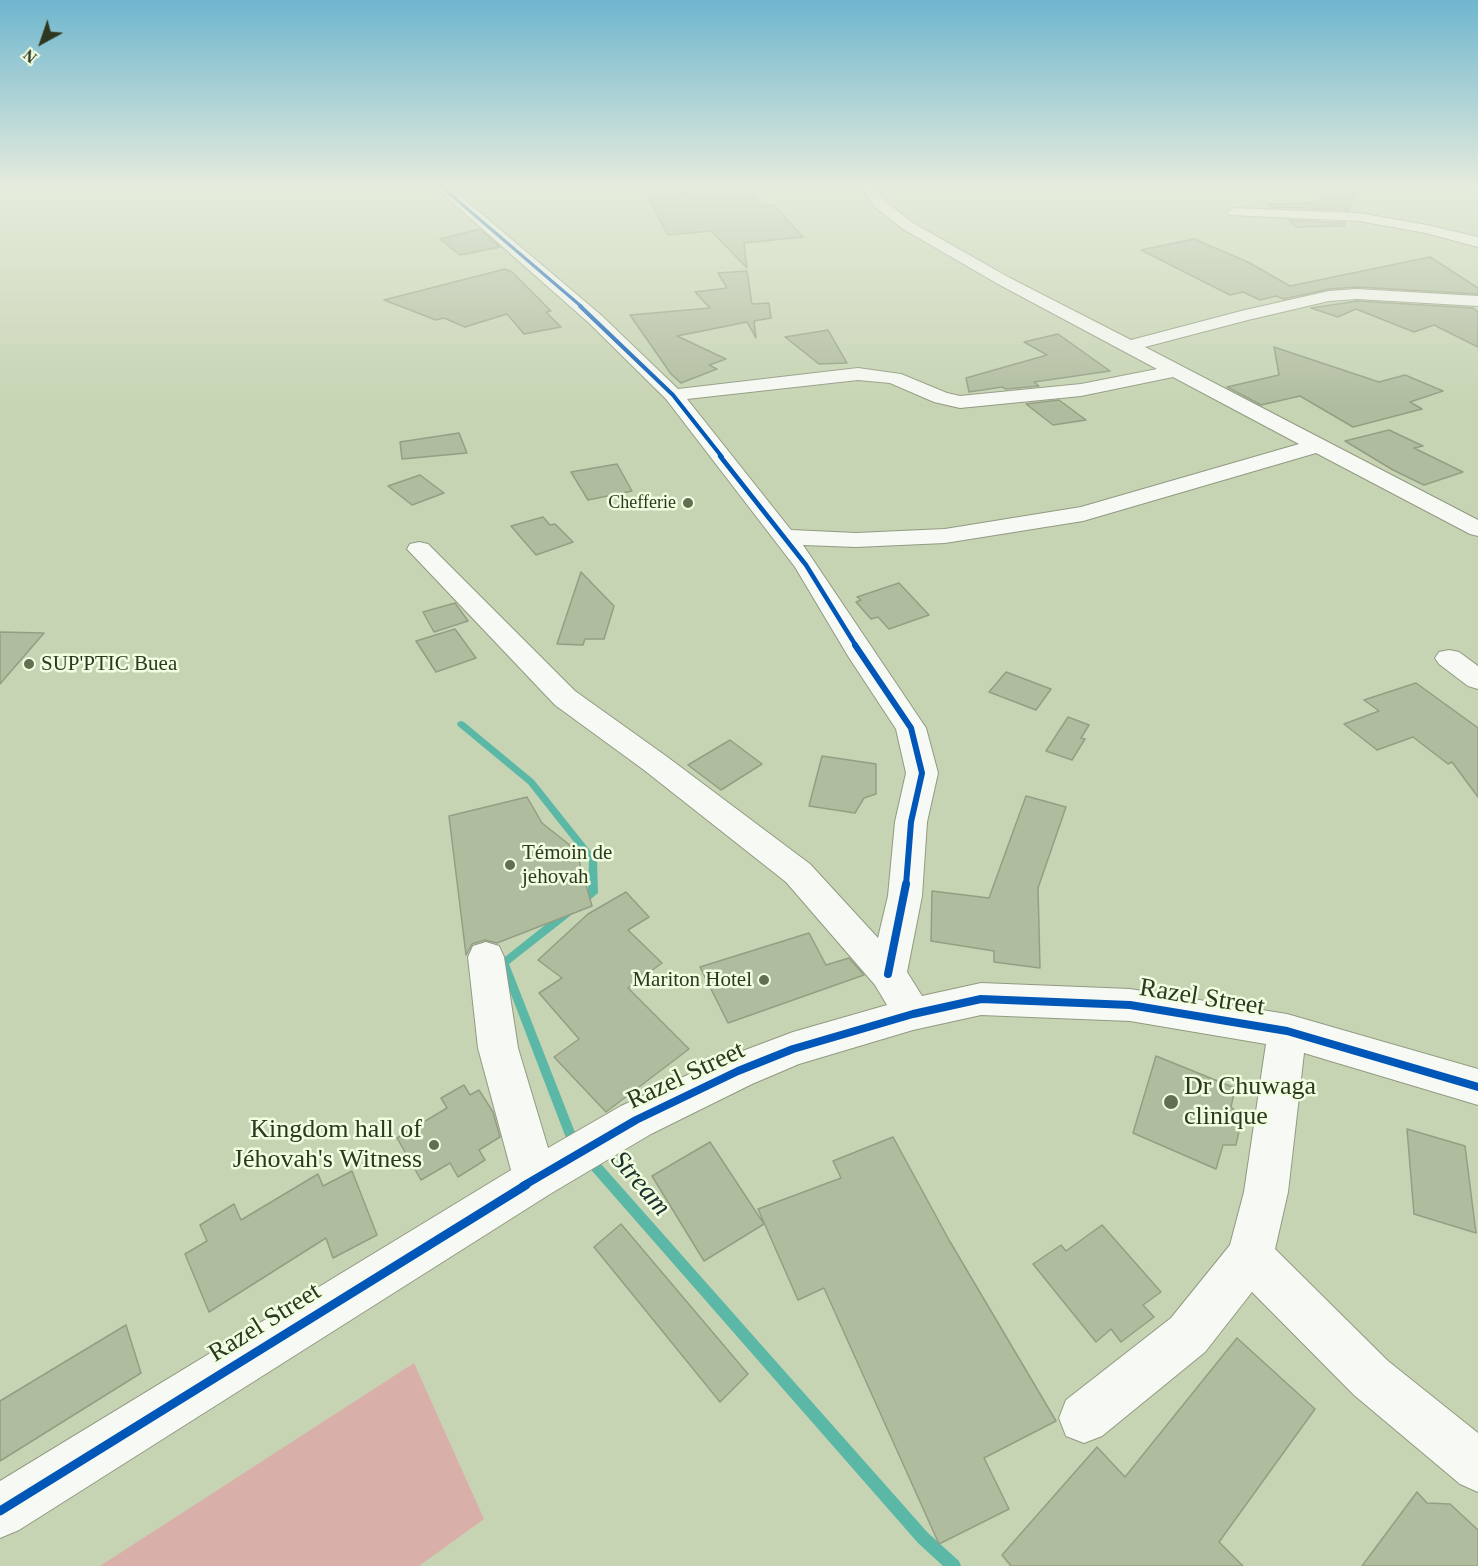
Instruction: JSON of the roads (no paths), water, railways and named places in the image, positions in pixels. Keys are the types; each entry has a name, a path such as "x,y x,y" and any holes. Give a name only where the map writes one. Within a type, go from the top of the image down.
{"street":[{"path":"528,261 595,319 673,394 786,537 911,728 922,773 911,822 905,896 888,974"},
{"path":"969,261 1478,529"},
{"path":"1129,346 1245,315 1329,296 1388,295 1478,301"},
{"path":"673,394 858,374 894,378 941,398 960,402 982,401 1081,390 1175,371"},
{"path":"786,537 856,540 945,536 1083,514 1318,445"},
{"path":"419,549 565,698 655,763 798,873 888,974 913,1014"},
{"path":"1449,658 1478,680"},
{"path":"486,957 498,1048 534,1179"},
{"name":"Razel Street","path":"0,1511 534,1179 636,1120 738,1071 793,1050 913,1014 981,999 1118,1004 1287,1031 1478,1087"},
{"path":"1084,1418 1188,1335 1250,1257 1266,1192 1287,1031"},
{"path":"1250,1257 1371,1378 1478,1466"}],"waterway":[{"name":"Stream","path":"461,724 531,782 593,860 593,893 582,901"},
{"name":"Stream","path":"567,913 504,963 572,1138 576,1143"},
{"name":"Stream","path":"590,1160 923,1538 954,1566"}],"place":[{"name":"Chefferie","path":"688,503"},
{"name":"SUP'PTIC Buea","path":"29,664"},
{"name":"Témoin de jehovah","path":"510,865"},
{"name":"Mariton Hotel","path":"764,980"},
{"name":"Dr Chuwaga clinique","path":"1171,1102"},
{"name":"Kingdom hall of Jéhovah's Witness","path":"434,1145"}]}
